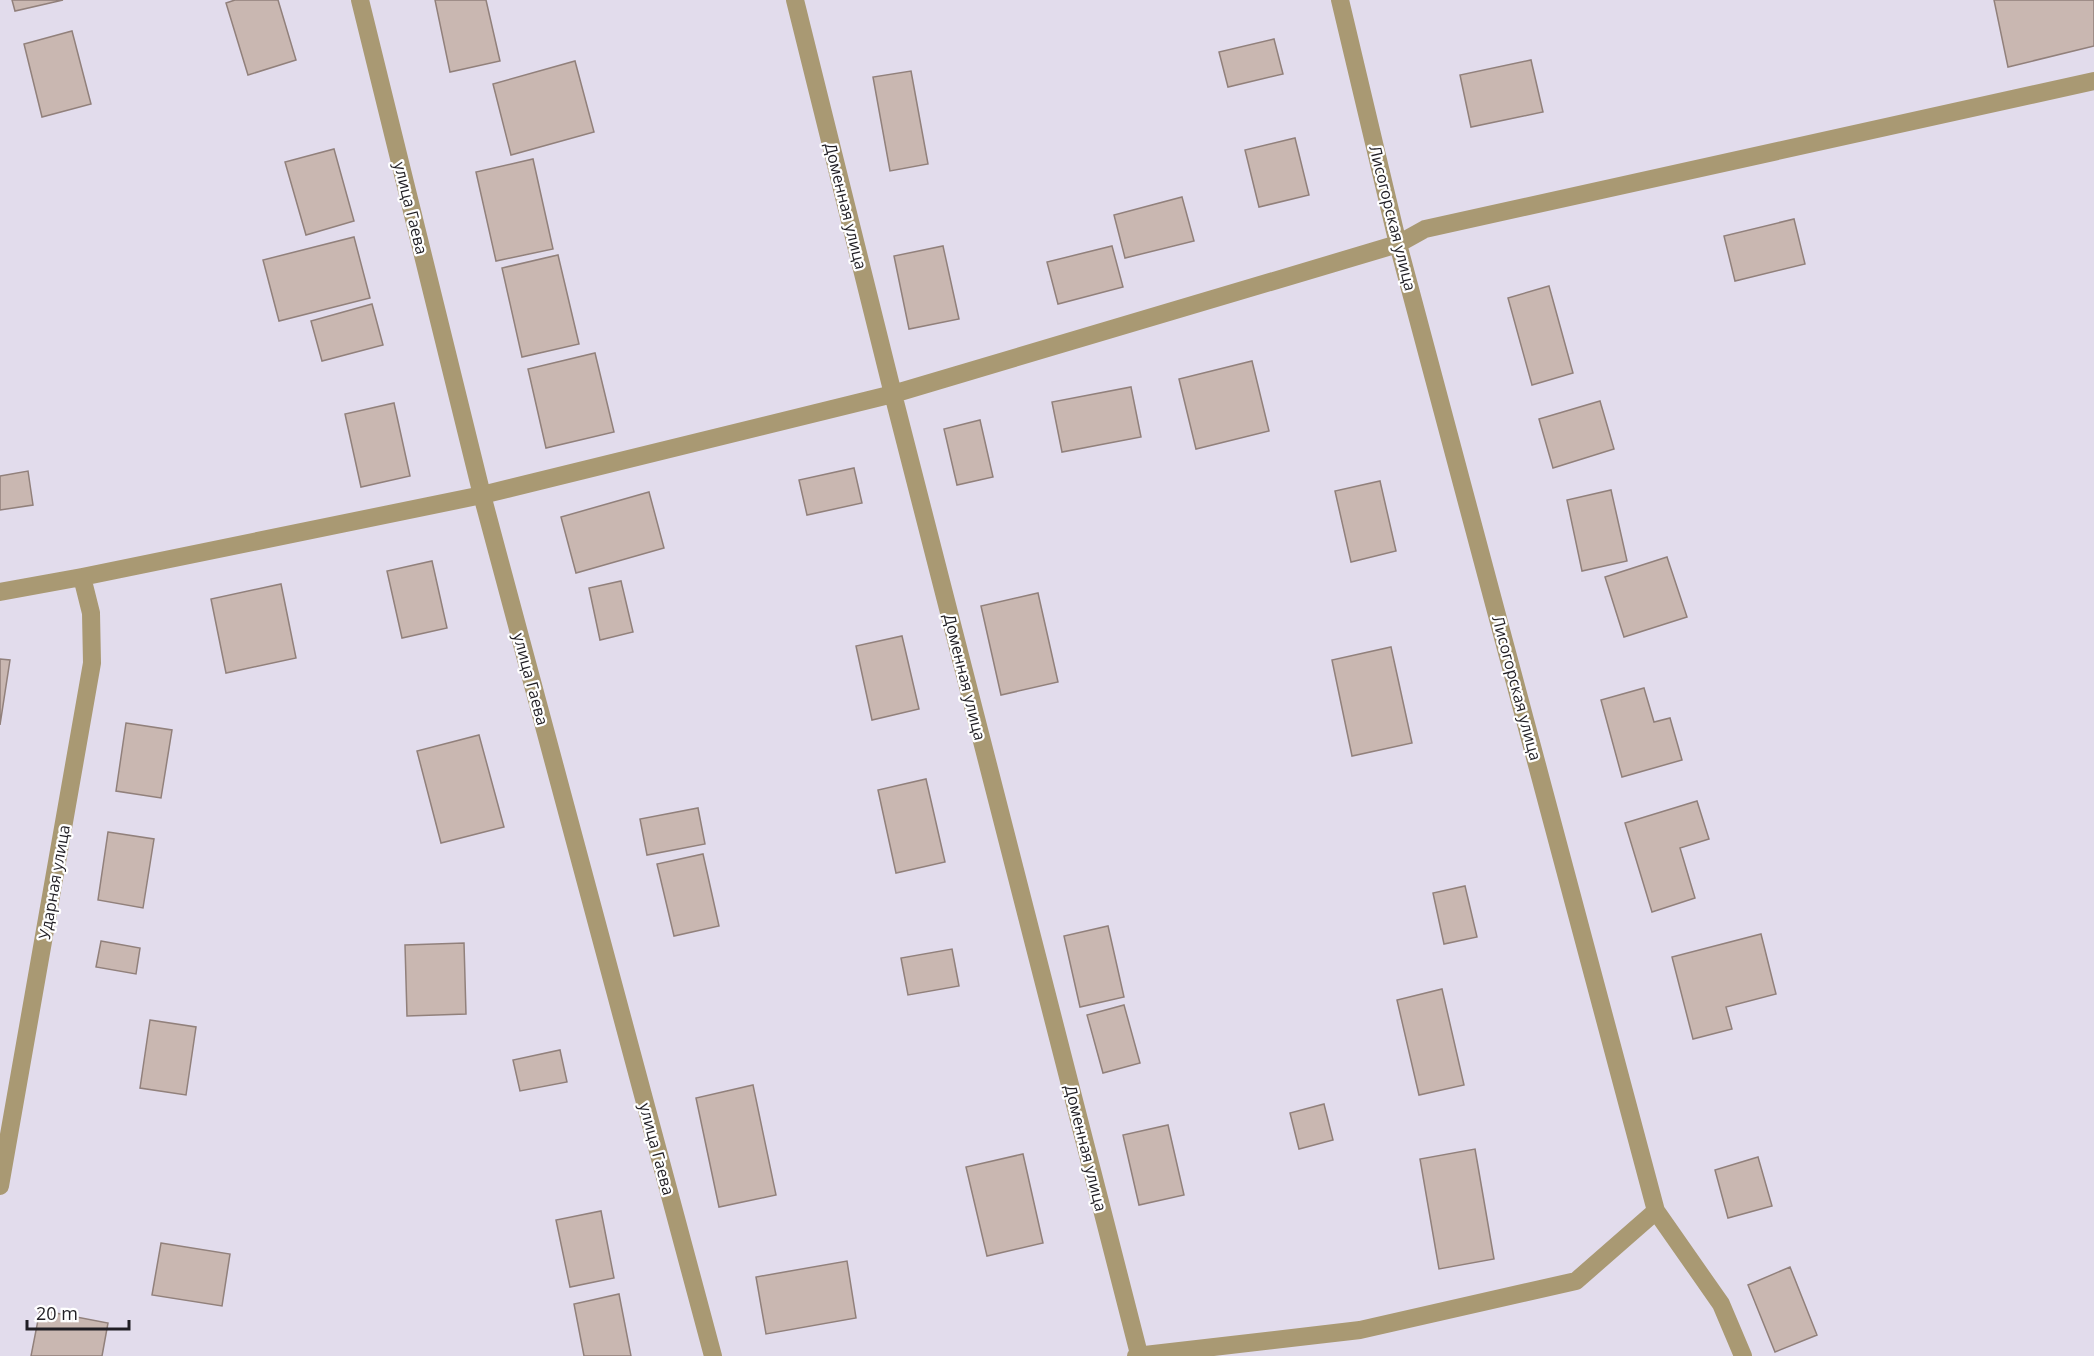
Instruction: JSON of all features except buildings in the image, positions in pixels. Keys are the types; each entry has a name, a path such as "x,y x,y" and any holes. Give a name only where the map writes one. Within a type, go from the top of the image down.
{"street":[{"name":"улица Гаева","path":"360,0 482,495 713,1356"},
{"name":"Доменная улица","path":"795,0 1137,1355"},
{"name":"Лисогорская улица","path":"1340,0 1398,244 1656,1210 1721,1304 1743,1356"},
{"path":"0,592 482,495 893,394 1398,244 1425,229 2094,81"},
{"name":"Ударная улица","path":"0,1186 92,663 91,613 82,577"},
{"path":"1137,1355 1360,1330 1576,1281 1656,1210"}]}
